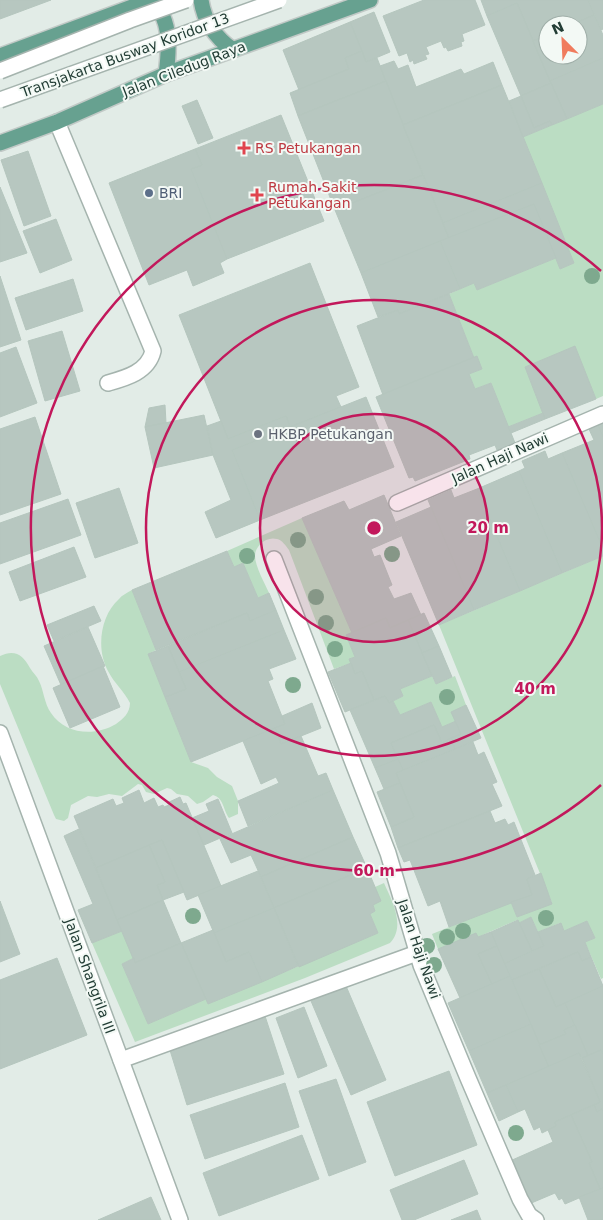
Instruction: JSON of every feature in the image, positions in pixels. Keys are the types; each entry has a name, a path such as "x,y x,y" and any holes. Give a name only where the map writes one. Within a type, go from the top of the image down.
{"main road":[{"path":"201,0 212,30 219,40 233,50"},
{"name":"Jalan Ciledug Raya","path":"0,143 56,122 166,74 370,0"},
{"path":"0,56 148,1 157,8 168,33 170,49 166,74"}],"street":[{"name":"Transjakarta Busway Koridor 13","path":"0,71 186,0"},
{"name":"Transjakarta Busway Koridor 13","path":"0,100 279,0"},
{"path":"56,122 153,351 151,359 130,377 108,383"},
{"name":"Jalan Haji Nawi","path":"397,503 603,414"},
{"name":"Jalan Haji Nawi","path":"274,559 388,853 417,953 520,1198 529,1215 536,1220"},
{"name":"Jalan Shangrila III","path":"0,733 180,1220"},
{"path":"122,1060 417,953"}],"green space":[{"path":"603,104 603,396 596,399 575,347 525,367 543,413 508,427 491,383 475,389 469,374 482,369 477,357 474,358 449,294 474,283 477,290 556,258 560,269 574,263 523,137"},
{"path":"302,518 352,633 346,635 355,657 349,659 351,663 334,669 289,550 284,543 273,538 265,540 255,552 260,575 269,593 258,598 243,563 234,567 227,551"},
{"path":"603,556 603,978 601,979 585,942 595,938 587,921 564,931 560,923 538,932 531,917 519,923 517,920 478,937 438,949 432,934 511,902 517,917 552,903 439,625"},
{"path":"132,590 156,650 148,654 191,762 208,768 217,777 232,786 238,801 238,814 229,818 221,801 213,795 197,804 188,796 177,794 171,789 167,788 154,794 146,792 142,785 138,784 122,796 109,794 97,797 88,796 71,805 68,818 64,821 56,819 54,815 0,684 0,656 14,653 24,660 38,679 51,713 64,725 72,729 89,732 99,731 116,724 124,718 130,703 110,675 104,662 101,643 102,633 104,623 113,606 122,596"},
{"path":"432,676 436,684 455,676 466,705 452,712 456,721 442,727 431,702 400,715 393,701 403,696 400,689"},
{"path":"384,883 394,905 397,921 395,936 390,943 305,978 135,1042 92,943 122,931 134,958 122,964 148,1024 206,999 208,1004 378,933 370,914 375,911 373,905 375,887"}],"building":[{"path":"0,0 51,0 0,19"},
{"path":"424,0 475,0 485,25 462,34 464,41 461,42 462,46 448,51 446,47 444,48 441,41 426,47 429,54 425,55 427,59 414,64 413,60 410,62 407,53 399,56 383,16"},
{"path":"481,0 588,0 594,15 588,18 588,15 538,15 538,39 533,41 517,3 487,16"},
{"path":"588,0 603,0 603,29 601,30"},
{"path":"517,3 538,52 538,65 543,65 551,83 521,96 487,16"},
{"path":"374,12 390,52 366,62 350,22"},
{"path":"594,15 603,35 603,58 588,65 588,18"},
{"path":"350,22 362,51 345,58 349,69 299,90 283,50"},
{"path":"538,39 538,53 533,41"},
{"path":"362,51 366,62 377,58 386,81 298,116 290,93 349,69 345,58"},
{"path":"603,58 603,104 567,119 550,81"},
{"path":"394,61 398,69 408,65 416,87 461,69 464,74 493,62 502,85 403,125 380,66"},
{"path":"543,65 587,65 550,81"},
{"path":"386,81 423,175 335,210 298,116"},
{"path":"551,83 567,119 552,125 550,121 534,128 521,96"},
{"path":"502,85 542,183 443,223 403,125"},
{"path":"521,96 534,128 550,121 552,125 523,137 509,101"},
{"path":"197,100 213,138 198,144 182,106"},
{"name":"Rumah Sakit Petukangan","path":"281,115 324,221 227,259 191,169 202,165 195,149"},
{"path":"195,149 202,165 191,169 227,259 220,263 224,273 193,286 187,270 149,285 109,183"},
{"path":"28,151 51,216 24,226 1,160"},
{"path":"423,175 449,238 361,273 335,210"},
{"path":"542,183 574,263 560,269 534,204 449,238 443,223"},
{"path":"0,187 27,253 0,262"},
{"path":"534,204 556,258 477,290 474,283 460,289 440,241"},
{"path":"56,219 72,260 40,273 23,231"},
{"path":"440,241 460,289 399,314 398,310 378,317 361,273"},
{"path":"310,263 359,387 336,396 341,407 290,427 286,416 228,439 179,315"},
{"path":"0,276 21,340 0,347"},
{"path":"73,279 83,311 26,330 15,298"},
{"path":"449,294 474,358 383,395 357,326 398,310 399,314"},
{"path":"62,331 80,391 45,401 28,341"},
{"path":"575,346 596,399 545,419 525,367"},
{"path":"16,347 37,403 0,417 0,353"},
{"path":"477,356 482,369 469,374 475,389 491,383 515,443 497,450 495,445 469,455 470,459 415,481 413,477 409,478 376,397"},
{"path":"366,397 394,467 260,520 232,450"},
{"path":"165,405 166,423 145,427 149,408"},
{"path":"543,413 545,419 511,433 508,427"},
{"path":"204,415 213,455 154,468 145,427"},
{"path":"286,416 290,427 232,450 260,520 216,538 205,512 231,500 213,455 207,426 221,421 228,439"},
{"path":"35,417 61,494 0,515 0,429"},
{"path":"603,420 603,437 597,423"},
{"path":"597,423 603,437 603,549 562,453 594,440 588,427"},
{"path":"545,451 548,459 562,453 603,549 603,556 562,573 519,471 525,468 522,461"},
{"path":"519,471 562,573 520,591 477,489"},
{"path":"119,488 138,543 95,558 76,503"},
{"path":"477,489 520,591 474,610 428,500 451,490 454,498"},
{"path":"384,495 401,536 371,549 374,557 380,555 392,585 388,587 394,599 411,593 421,615 390,628 386,618 352,633 302,518 344,501 349,510"},
{"path":"68,499 81,535 0,564 0,523"},
{"path":"431,507 474,610 439,625 396,522"},
{"path":"74,547 86,577 20,601 9,572"},
{"path":"227,551 234,567 243,563 258,598 269,593 276,610 250,621 247,613 156,650 132,590"},
{"path":"94,606 101,621 54,641 47,625"},
{"path":"276,610 284,630 179,672 168,646 247,613 250,621"},
{"path":"424,613 439,646 422,653 408,620"},
{"path":"386,618 390,628 408,620 432,676 400,689 403,696 389,703 385,696 374,700 362,671 355,674 349,659 355,657 346,635"},
{"path":"88,627 105,666 61,685 44,646"},
{"path":"284,630 296,659 269,669 273,679 268,681 285,724 191,762 165,697 186,689 179,672"},
{"path":"168,646 186,689 165,697 148,654"},
{"path":"439,646 452,677 436,684 422,653"},
{"path":"351,663 355,674 362,671 374,700 345,712 328,672"},
{"path":"103,666 120,707 70,728 53,688"},
{"path":"385,696 389,703 393,701 400,715 431,702 442,727 456,721 461,734 442,743 434,725 391,743 398,759 375,768 350,710"},
{"path":"312,703 321,728 281,744 275,728 285,724 282,716"},
{"path":"466,705 481,738 455,749 451,738 461,734 451,712"},
{"path":"434,725 442,743 451,738 455,749 403,770 391,743"},
{"path":"275,728 281,744 301,736 318,776 326,773 333,790 248,826 238,801 279,783 276,777 261,784 243,741"},
{"path":"473,742 478,755 484,752 497,782 492,784 502,806 398,848 391,827 414,817 396,773"},
{"path":"398,759 403,770 396,773 400,783 384,789 375,768"},
{"path":"400,783 414,817 391,827 377,792"},
{"path":"139,790 144,803 154,798 158,807 169,805 167,803 180,797 183,804 186,803 221,886 187,900 162,840 96,868 74,816 113,799 116,806 124,803 122,798"},
{"path":"333,790 353,837 261,877 251,855 231,863 220,839"},
{"path":"218,799 232,833 204,845 192,818 209,811 206,804"},
{"path":"490,811 495,823 505,819 508,825 514,822 535,875 527,879 532,895 449,927 440,901 428,906 410,860 404,862 398,848"},
{"path":"79,829 122,931 92,943 78,910 93,904 64,836"},
{"path":"353,837 367,868 274,908 261,877"},
{"path":"162,840 184,892 163,900 157,885 165,882 149,845"},
{"path":"149,845 165,882 157,885 163,900 117,920 96,868"},
{"path":"367,868 381,901 373,905 375,911 370,914 378,933 299,967 274,908"},
{"path":"258,871 274,908 214,933 198,895"},
{"path":"541,873 552,904 517,917 511,902 532,895 527,879"},
{"path":"163,900 181,943 135,963 117,920"},
{"path":"0,901 20,954 0,962"},
{"path":"274,908 298,966 262,982 249,952 226,962 214,933"},
{"path":"531,917 544,946 532,951 519,923"},
{"path":"518,920 532,951 504,964 491,932"},
{"path":"587,921 595,938 585,942 591,957 582,961 578,952 512,980 504,964 544,946 538,932 561,923 564,931"},
{"path":"213,930 226,962 249,952 262,982 208,1004 181,943"},
{"path":"491,932 497,946 478,954 492,984 460,998 438,949 476,933 478,937"},
{"path":"181,943 206,999 148,1024 122,964 134,958 135,963"},
{"path":"497,946 510,976 492,984 478,954"},
{"path":"578,952 582,961 591,957 603,986 556,1007 539,969"},
{"path":"57,958 87,1035 0,1069 0,980"},
{"path":"539,969 556,1007 565,1003 575,1025 564,1030 566,1034 539,1045 512,980"},
{"path":"510,976 531,1024 469,1051 448,1003"},
{"path":"346,986 386,1080 351,1095 311,1001"},
{"path":"603,986 603,1054 601,1050 588,1056 565,1003"},
{"path":"304,1007 327,1066 298,1078 276,1018"},
{"path":"265,1016 284,1074 187,1105 169,1047"},
{"path":"531,1024 549,1067 487,1093 469,1051"},
{"path":"575,1025 588,1056 582,1058 579,1053 549,1067 539,1045 566,1034 564,1030"},
{"path":"601,1050 603,1054 603,1111 602,1109 597,1112 594,1105 600,1102 582,1058"},
{"path":"579,1053 600,1102 555,1122 556,1126 542,1133 540,1127 534,1130 525,1109 518,1112 506,1085"},
{"path":"449,1071 477,1145 395,1176 367,1102"},
{"path":"336,1079 366,1162 329,1176 299,1091"},
{"path":"285,1083 299,1127 205,1159 190,1115"},
{"path":"506,1085 518,1112 499,1121 487,1093"},
{"path":"594,1105 597,1112 602,1109 603,1111 603,1188 600,1189 589,1163 592,1162 571,1115"},
{"path":"571,1115 592,1162 589,1163 600,1189 565,1204 562,1198 559,1200 555,1193 529,1204 510,1161 553,1142 548,1130 556,1126 555,1122"},
{"path":"302,1135 319,1179 219,1216 203,1173"},
{"path":"464,1160 478,1194 414,1220 402,1220 390,1190"},
{"path":"603,1188 603,1220 588,1220 579,1197"},
{"path":"151,1197 161,1220 98,1220"},
{"path":"477,1210 481,1220 451,1220"}],"place":[{"name":"RS Petukangan","path":"244,148"},
{"name":"BRI","path":"149,193"},
{"name":"Rumah Sakit Petukangan","path":"257,195"},
{"name":"HKBP Petukangan","path":"258,434"}]}
